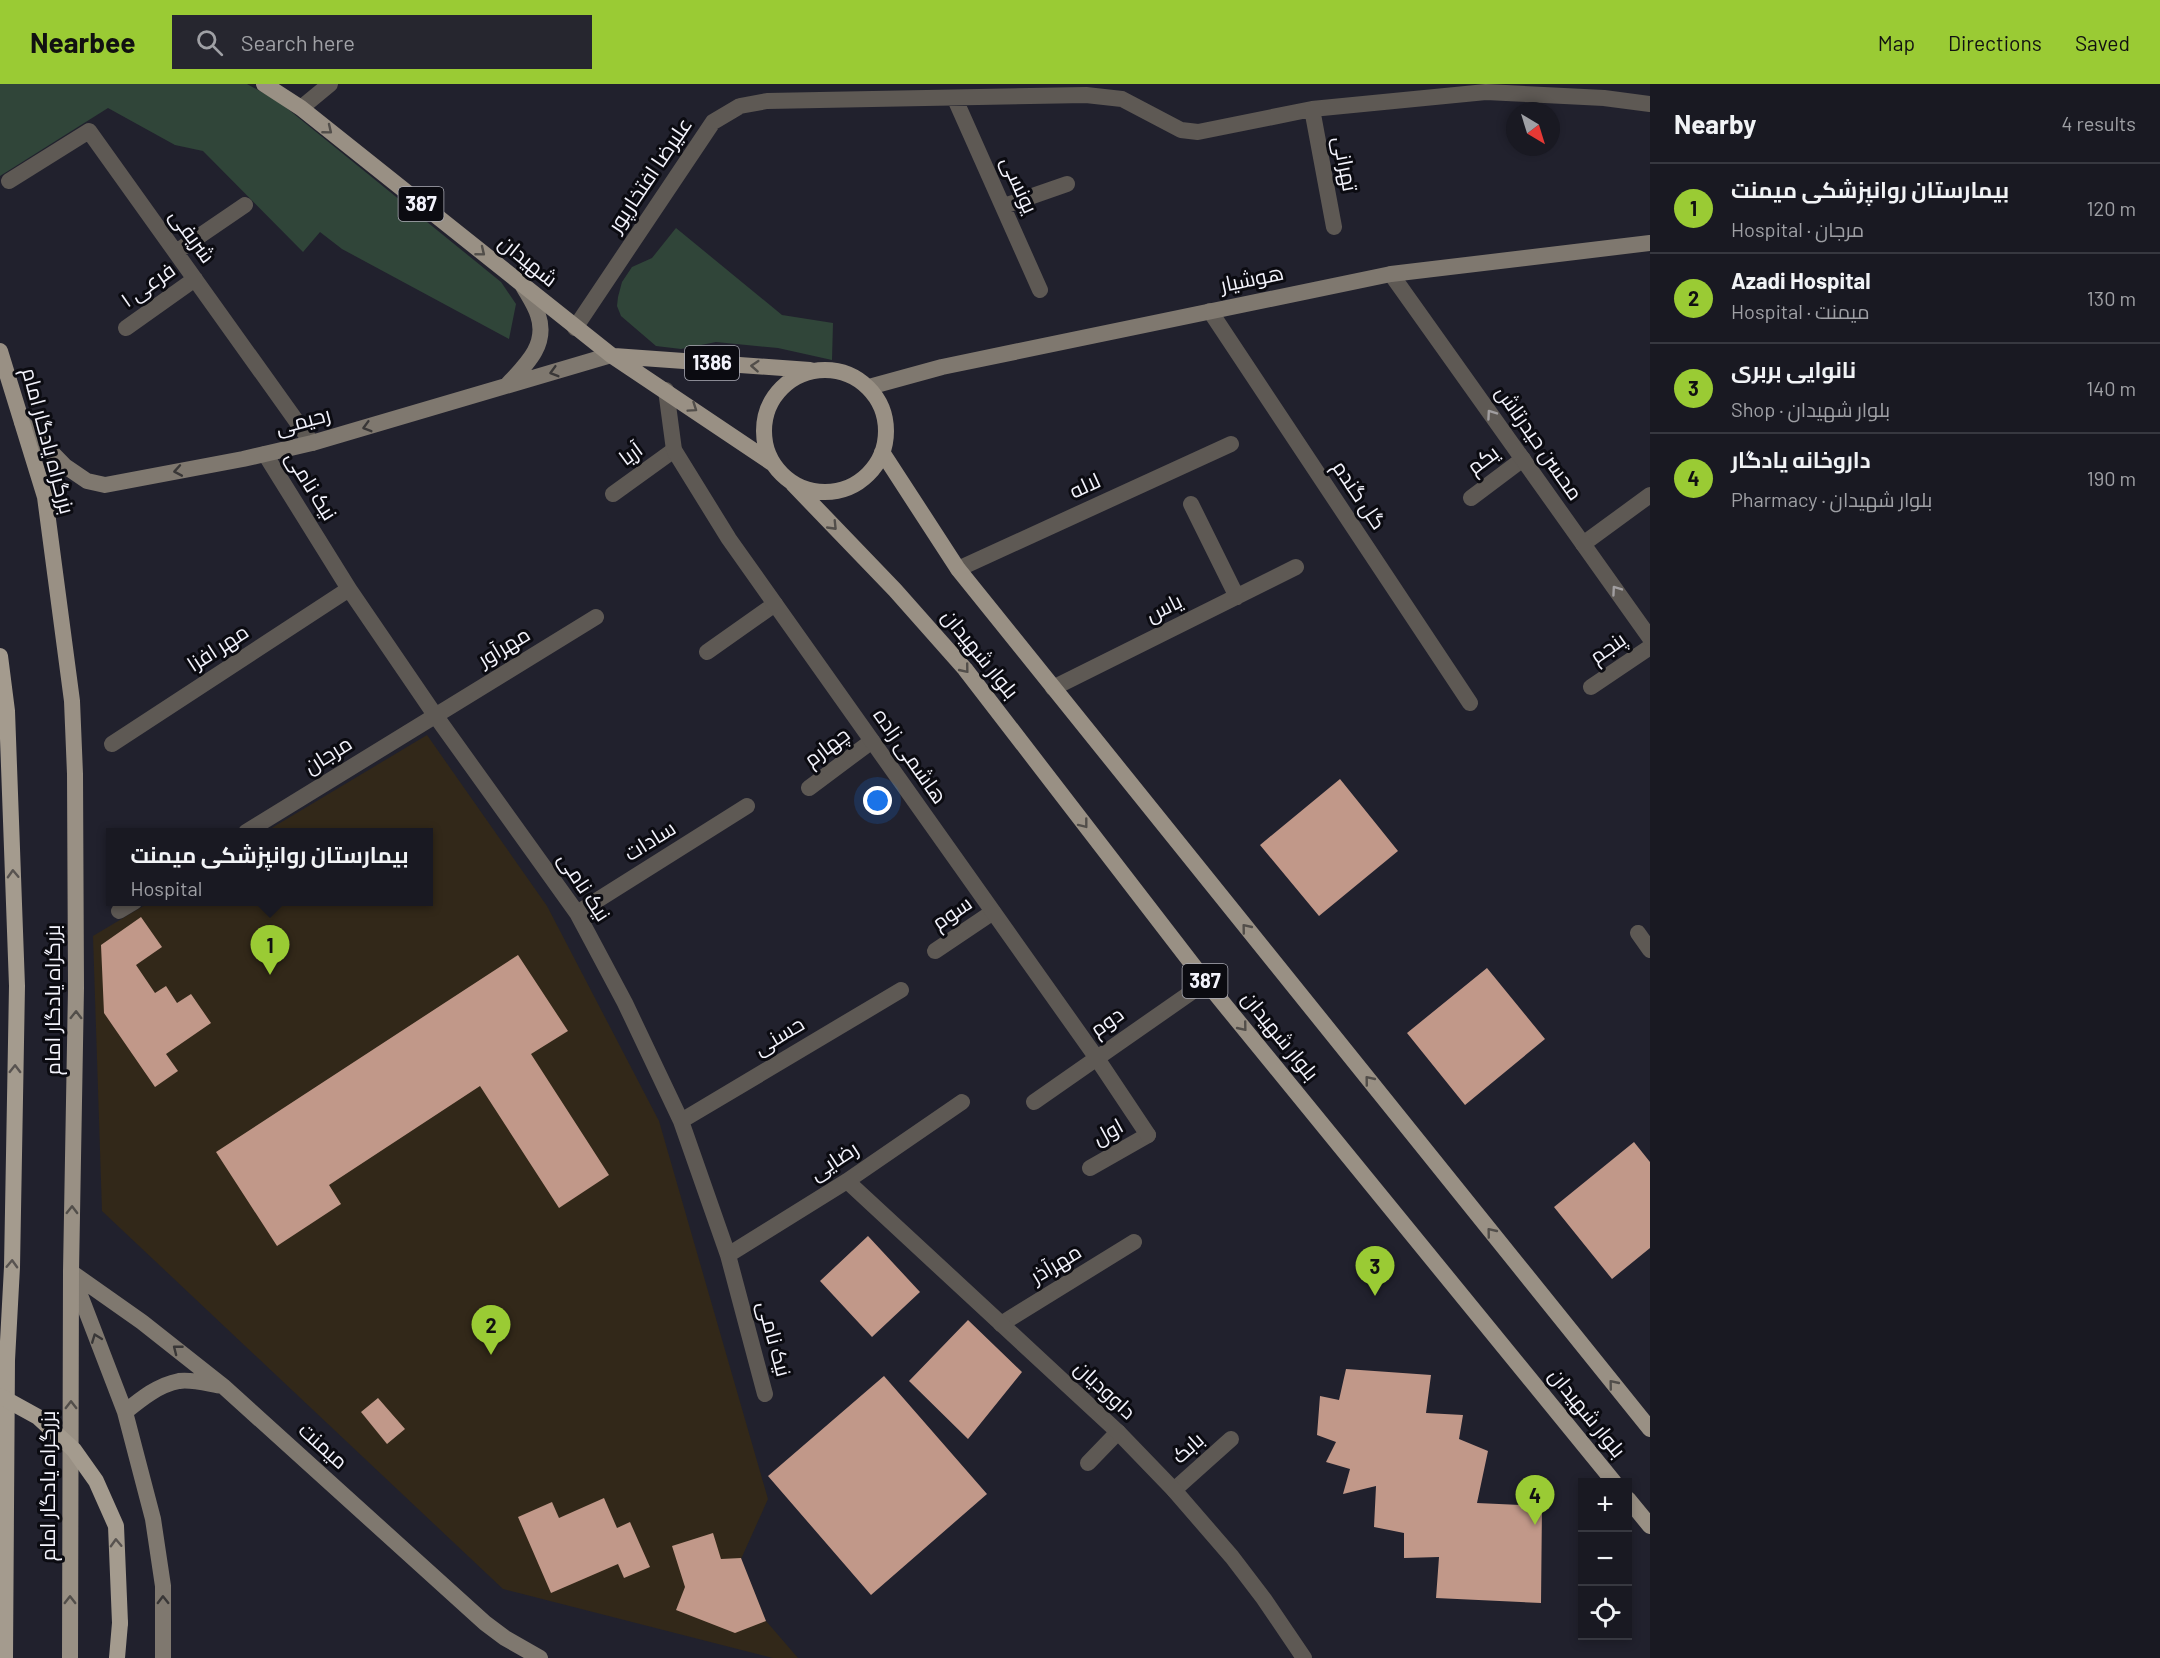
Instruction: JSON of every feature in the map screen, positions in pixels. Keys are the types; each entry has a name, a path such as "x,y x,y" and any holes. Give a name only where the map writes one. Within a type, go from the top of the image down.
{"highway":[{"path":"0,656 7,711 17,986 12,1267 7,1360 5,1658"},
{"path":"0,1396 38,1417 74,1450 96,1481 116,1526 120,1623 117,1658"}],"main road":[{"name":"شهیدان","path":"264,84 301,108 610,355 666,390 772,463"},
{"name":"هوشیار","path":"868,387 942,367 1391,274 1650,243"},
{"path":"506,386 536,351 541,334 538,315 523,286"},
{"name":"بزرگراه یادگار امام","path":"0,351 45,497 72,701 75,774 76,988 71,1272 69,1658"},
{"name":"رحیمی","path":"22,422 65,466 87,481 105,485 312,443 610,355"},
{"name":"1386","path":"610,355 814,370"},
{"path":"814,370 843,372 857,378 868,387 878,399 885,415 886,434 882,452 873,468 860,481 843,490 825,492 806,490 793,484 781,474 772,463 766,448 763,429 768,408 779,391 794,377 814,370"},
{"name":"بلوار شهیدان","path":"882,452 958,569 1650,1429"},
{"name":"بلوار شهیدان","path":"793,484 902,597 965,669 1206,981 1611,1478"},
{"path":"71,1272 125,1412 153,1519 163,1586 163,1658"},
{"name":"میمنت","path":"71,1272 142,1322 223,1386 485,1623 505,1638 540,1658"},
{"path":"125,1412 148,1394 181,1381 223,1386"},
{"path":"1632,1504 1650,1526"}],"street":[{"path":"301,108 330,84"},
{"name":"علیرضا افتخارپور","path":"575,328 712,122 740,106 767,101 1086,95 1122,99 1181,130 1198,132 1312,109 1486,92 1604,98 1650,104"},
{"name":"یونسی","path":"955,99 1040,290"},
{"name":"تهرانی","path":"1312,109 1334,227"},
{"name":"شریفی","path":"9,181 89,131 312,443"},
{"path":"1004,206 1066,184"},
{"path":"176,252 245,205"},
{"name":"محسن حیدرتاش","path":"1391,274 1650,638"},
{"name":"فرعی ۱","path":"126,328 195,279"},
{"name":"گل گندم","path":"1210,311 1470,704"},
{"name":"هاشمی زاده","path":"666,390 675,450 729,539 1148,1135"},
{"name":"لاله","path":"958,569 1231,444"},
{"name":"آریا","path":"613,494 675,450"},
{"name":"نیک نامی","path":"265,454 349,589 435,715 578,913 625,1003 681,1121 728,1255 765,1394"},
{"name":"یکم","path":"1471,498 1523,459"},
{"path":"1584,544 1650,495"},
{"path":"1191,504 1237,597"},
{"name":"یاس","path":"1053,688 1296,567"},
{"name":"مهر افزا","path":"112,744 349,589"},
{"path":"707,652 775,604"},
{"name":"مهرآور","path":"435,715 596,617"},
{"name":"پنجم","path":"1591,687 1650,646"},
{"name":"مرجان","path":"252,828 435,715"},
{"name":"چهارم","path":"809,788 872,741"},
{"name":"سادات","path":"578,913 747,806"},
{"path":"119,911 127,906"},
{"name":"سوم","path":"935,951 993,912"},
{"path":"1638,933 1650,950"},
{"name":"دوم","path":"1034,1102 1206,981"},
{"name":"حسنی","path":"681,1121 901,990"},
{"name":"رضایی","path":"728,1255 847,1181 962,1102"},
{"name":"اول","path":"1090,1168 1148,1135"},
{"name":"داوودیان","path":"847,1181 1118,1432 1174,1490 1232,1557 1304,1658"},
{"name":"مهرآذر","path":"1001,1324 1134,1242"},
{"path":"1088,1463 1118,1432"},
{"name":"بابک","path":"1174,1490 1231,1439"}],"shaded area":[{"path":"427,735 547,906 659,1121 768,1499 741,1559 766,1621 798,1658 773,1658 503,1589 102,1211 93,936 143,906 433,906 433,828 272,828"}],"green space":[{"path":"0,84 247,84 278,101 501,282 516,304 509,339 342,249 320,232 303,252 203,151 175,145 108,108 0,176"},
{"path":"676,228 782,315 833,323 832,360 778,348 716,342 681,349 656,346 621,316 617,306 618,297 622,282 632,267 652,258"}],"building":[{"path":"1340,779 1398,851 1319,916 1260,845"},
{"path":"141,917 162,947 136,965 155,993 166,986 177,1003 191,994 211,1023 166,1054 178,1071 155,1087 104,1013 101,945"},
{"path":"518,955 568,1031 531,1054 609,1175 559,1208 480,1086 329,1185 341,1204 277,1246 216,1152"},
{"path":"1487,968 1545,1039 1465,1105 1407,1033"},
{"path":"1634,1142 1650,1162 1650,1248 1612,1279 1554,1207"},
{"path":"868,1236 920,1292 872,1337 820,1281"},
{"path":"968,1320 1022,1372 968,1439 909,1381"},
{"path":"1346,1369 1431,1375 1426,1413 1463,1415 1459,1439 1488,1451 1477,1503 1542,1506 1541,1603 1436,1598 1439,1557 1404,1558 1404,1533 1374,1527 1376,1486 1343,1494 1350,1469 1326,1462 1336,1442 1317,1435 1320,1396 1339,1400"},
{"path":"884,1376 987,1494 871,1595 768,1476"},
{"path":"378,1398 405,1429 387,1444 361,1412"},
{"path":"604,1498 617,1528 630,1522 650,1567 624,1578 618,1564 551,1593 518,1517 552,1502 559,1518"},
{"path":"713,1533 721,1559 741,1558 766,1621 735,1633 676,1610 685,1587 672,1546"}],"place":[{"name":"بیمارستان روانپزشکی میمنت","path":"270,975"},
{"name":"نانوایی بربری","path":"1375,1296"},
{"name":"Azadi Hospital","path":"491,1355"},
{"name":"داروخانه یادگار","path":"1535,1525"}]}
